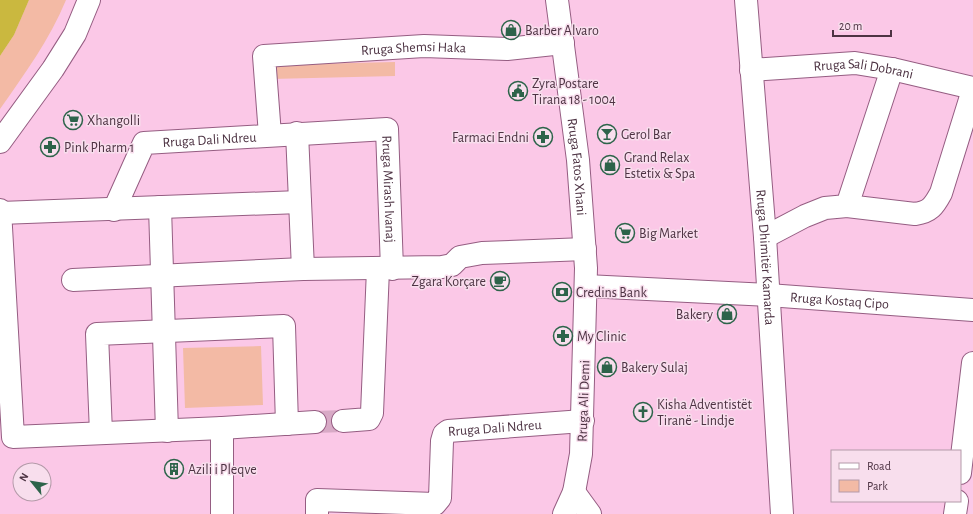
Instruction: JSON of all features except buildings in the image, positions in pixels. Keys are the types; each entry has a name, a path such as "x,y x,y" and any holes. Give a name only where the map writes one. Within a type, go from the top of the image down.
{"street":[{"path":"0,142 57,63 75,34 89,0"},
{"name":"Rruga Fatos Xhani","path":"557,0 578,160 585,249 586,286"},
{"name":"Rruga Dhimitër Kamarda","path":"746,0 765,237 782,514"},
{"name":"Rruga Shemsi Haka","path":"264,56 424,46 507,49 563,43"},
{"name":"Rruga Dali Ndreu","path":"114,210 144,143 270,135 264,56"},
{"name":"Rruga Sali Dobrani","path":"751,70 855,63 892,69 973,89"},
{"path":"847,206 892,69"},
{"path":"765,237 805,216 825,208 847,206 915,214 925,213 934,204 941,193 973,89"},
{"name":"Rruga Mirash Ivanaj","path":"270,135 387,129 385,269"},
{"path":"297,133 303,269"},
{"path":"300,202 114,210 0,212 14,437 167,431 315,422"},
{"path":"160,207 167,431"},
{"path":"73,280 303,269 442,267 452,265 460,257 482,253 585,249"},
{"path":"343,421 369,419 372,413 385,269"},
{"name":"Rruga Kostaq Cipo","path":"586,286 768,295 973,310"},
{"name":"Rruga Ali Demi","path":"564,514 574,492 581,454 586,286"},
{"path":"100,434 97,334 284,326 287,424"},
{"path":"961,466 971,393 973,363"},
{"name":"Rruga Dali Ndreu","path":"317,514 317,500 435,504 440,498 442,441 444,434 448,432 583,421"},
{"path":"222,428 222,514"},
{"path":"574,492 590,514"},
{"path":"955,514 956,502"}],"green space":[{"path":"29,0 66,0 44,43 0,109 0,56 14,35"},
{"path":"395,62 395,76 271,79 271,65"},
{"path":"261,346 263,405 185,408 183,348"}],"shaded area":[{"path":"0,0 29,0 14,35 0,56"}],"tunnel":[{"path":"315,422 343,421"}],"place":[{"name":"Barber Alvaro","path":"511,30"},
{"name":"Zyra Postare Tirana 18 - 1004","path":"518,91"},
{"name":"Xhangolli","path":"73,120"},
{"name":"Gerol Bar","path":"607,134"},
{"name":"Farmaci Endni","path":"543,137"},
{"name":"Pink Pharm 1","path":"50,147"},
{"name":"Grand Relax Estetix & Spa","path":"610,165"},
{"name":"Big Market","path":"625,233"},
{"name":"Zgara Korçare","path":"500,281"},
{"name":"Credins Bank","path":"562,292"},
{"name":"Bakery","path":"727,314"},
{"name":"My Clinic","path":"563,336"},
{"name":"Bakery Sulaj","path":"607,367"},
{"name":"Kisha Adventistët Tiranë - Lindje","path":"643,412"},
{"name":"Azili i Pleqve","path":"174,469"}]}
